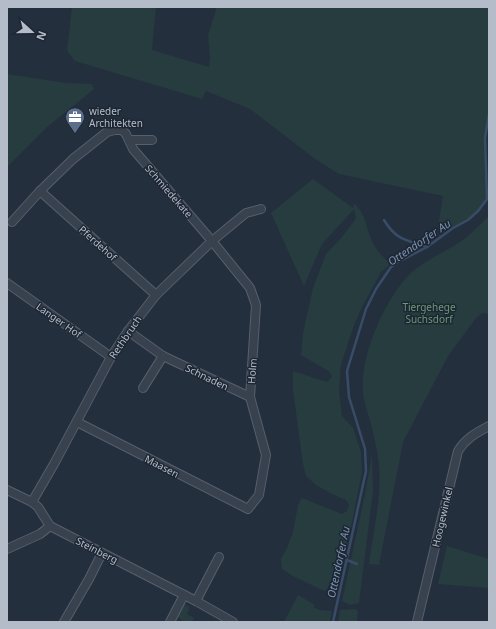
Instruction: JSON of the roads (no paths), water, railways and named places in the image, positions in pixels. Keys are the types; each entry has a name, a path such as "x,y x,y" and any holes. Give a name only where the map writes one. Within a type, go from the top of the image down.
{"street":[{"name":"Schmiedekate","path":"40,191 73,159 107,132 122,130 126,134 133,149 212,240"},
{"path":"129,140 152,140"},
{"path":"12,222 40,191"},
{"name":"Pferdehof","path":"40,191 156,295"},
{"name":"Rethbruch","path":"32,502 111,357 128,331 156,295 212,240 246,213 261,209"},
{"name":"Holm","path":"212,240 250,288 256,305 250,398 266,455 259,495 248,509"},
{"name":"Langer Hof","path":"7,283 111,357"},
{"name":"Schnaden","path":"128,331 163,356 250,398"},
{"path":"143,388 163,356"},
{"name":"Maasen","path":"76,422 248,509"},
{"name":"Hoogewinkel","path":"417,622 458,451 473,434 489,426"},
{"path":"7,490 32,502 40,509 50,526 40,534 7,550"},
{"name":"Steinberg","path":"50,526 196,601 233,622"},
{"path":"64,622 102,553"},
{"path":"196,601 219,557"},
{"path":"170,622 184,595"}],"waterway":[{"name":"Ottendorfer Au","path":"333,622 366,471 365,449 349,397 347,371 366,309 376,289 391,267 427,247 453,228 468,220 478,211 487,199 485,138 489,114"},
{"path":"384,220 388,227 397,235 407,241 427,247"},
{"path":"347,560 357,564"}],"place":[{"name":"wieder Architekten","path":"75,134"}],"park label":[{"name":"Tiergehege Suchsdorf","path":"429,312"}]}
